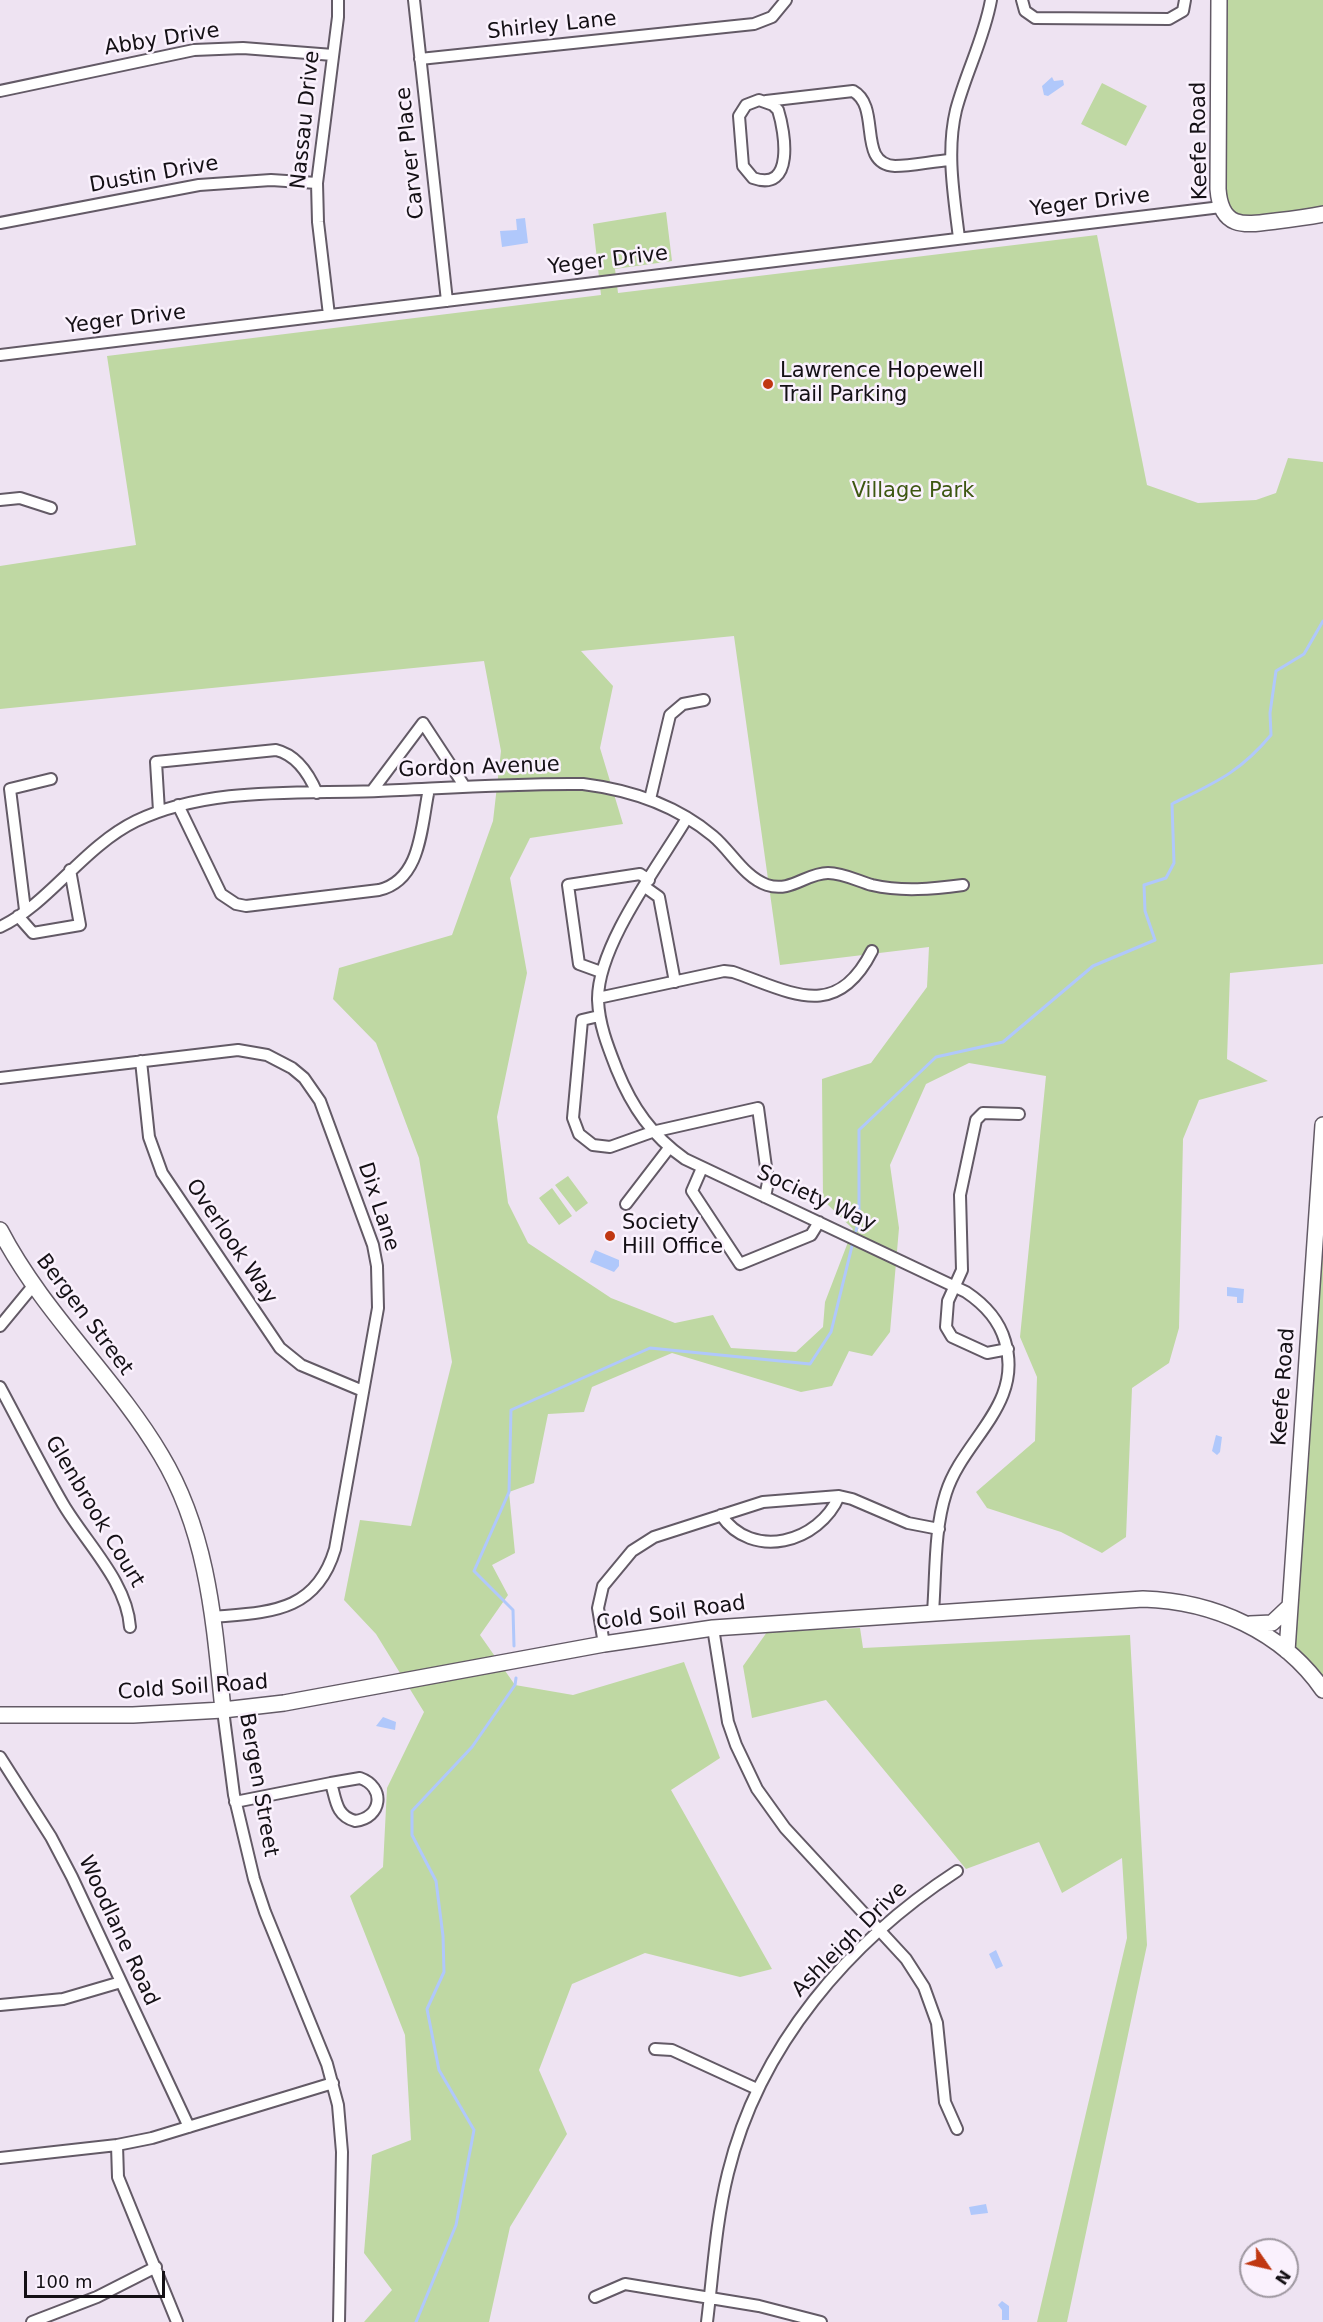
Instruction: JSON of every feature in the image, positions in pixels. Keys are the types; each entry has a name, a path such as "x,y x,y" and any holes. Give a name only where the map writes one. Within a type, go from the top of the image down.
{"street":[{"name":"Nassau Drive","path":"329,315 318,222 317,183 338,0"},
{"name":"Carver Place","path":"414,0 447,301"},
{"name":"Shirley Lane","path":"420,59 754,24 772,17 786,0"},
{"path":"959,238 951,160 956,111 979,49 991,0"},
{"path":"1008,0 1022,0 1025,11 1035,18 1169,19 1183,11 1185,0"},
{"name":"Keefe Road","path":"1219,0 1218,189 1221,207 1230,219 1246,225 1323,214"},
{"name":"Abby Drive","path":"0,91 194,50 243,48 333,55"},
{"path":"766,101 773,105 780,116 785,161 779,174 773,179 760,181 747,173 743,166 739,118 746,105 759,100 853,91 860,95 867,107 871,145 879,159 894,166 951,160"},
{"name":"Dustin Drive","path":"0,222 199,185 262,180 317,183"},
{"name":"Yeger Drive","path":"0,355 1221,207"},
{"path":"0,500 20,498 51,508"},
{"path":"650,799 670,715 683,704 704,700"},
{"path":"372,791 423,723 465,787"},
{"path":"159,811 156,762 180,759 276,750 294,757 312,781 317,793"},
{"path":"51,779 10,789 22,913 33,933 80,925 70,870"},
{"name":"Gordon Avenue","path":"0,927 22,913 116,832 159,811 223,796 584,784 618,789 650,799 687,818 713,836 748,873 767,885 788,887 826,873 893,888 915,890 963,885"},
{"path":"178,805 222,894 237,904 246,906 379,890 396,884 403,878 414,861 429,789"},
{"name":"Society Way","path":"687,818 613,940 601,972 598,998 599,1016 605,1040 620,1076 642,1118 652,1132 669,1148 702,1167 954,1286 978,1300 988,1310 1000,1329 1008,1349 1009,1370 1004,1396 946,1492 939,1529 933,1612"},
{"path":"601,972 579,964 568,885 640,874 659,897 675,982"},
{"path":"598,998 723,971 733,972 803,996 825,997 845,988 856,978 872,951"},
{"path":"599,1016 582,1020 573,1113 575,1126 585,1140 601,1147 610,1147 652,1132 758,1108 768,1182 765,1197"},
{"name":"Dix Lane","path":"0,1078 238,1050 267,1055 292,1068 314,1090 370,1235 377,1266 378,1308 335,1549 326,1573 309,1593 287,1607 274,1611 213,1617"},
{"name":"Overlook Way","path":"141,1061 149,1137 154,1155 168,1185 280,1348 301,1365 363,1391"},
{"path":"1008,1349 987,1353 952,1337 946,1327 948,1301 962,1270 960,1195 976,1120 984,1113 1019,1114"},
{"name":"Keefe Road","path":"1287,1651 1323,1125"},
{"path":"626,1204 669,1148"},
{"path":"702,1167 692,1191 740,1264 811,1235 819,1222"},
{"name":"Bergen Street","path":"0,1230 33,1286 144,1428 162,1456 186,1506 198,1538 213,1617 235,1802 244,1843 265,1912 333,2083 340,2116 342,2152 339,2322"},
{"path":"0,1326 33,1286"},
{"name":"Glenbrook Court","path":"0,1387 60,1499 120,1588 129,1612 130,1628"},
{"path":"721,1515 735,1532 767,1542 786,1542 828,1515 838,1496"},
{"path":"604,1644 598,1619 600,1595 609,1575 626,1556 654,1537 763,1502 838,1496 852,1499 908,1523 939,1529"},
{"name":"Cold Soil Road","path":"0,1715 134,1715 223,1710 284,1703 604,1644 713,1628 1162,1599 1203,1606 1247,1624 1287,1651 1323,1690"},
{"path":"1247,1624 1272,1623 1290,1606"},
{"path":"713,1628 728,1722 757,1789 785,1828 881,1930 916,1972 932,2004 940,2042 945,2102 957,2129"},
{"name":"Woodlane Road","path":"0,1757 51,1837 189,2127"},
{"path":"235,1802 332,1783 360,1778 367,1781 377,1791 379,1798 375,1811 363,1820 348,1819 338,1809 332,1783"},
{"name":"Ashleigh Drive","path":"707,2322 728,2173 742,2125 775,2055 814,1999 881,1930 912,1902 957,1870"},
{"path":"0,2005 63,1999 121,1982"},
{"path":"655,2049 672,2050 757,2089"},
{"path":"0,2158 117,2145 189,2127 333,2083"},
{"path":"117,2145 118,2177 177,2322"},
{"path":"32,2322 97,2297 156,2267"},
{"path":"595,2297 625,2284 759,2306 821,2322"}],"green space":[{"path":"1222,0 1323,0 1323,212 1248,222 1222,207"},
{"path":"1102,83 1147,106 1126,146 1081,124"},
{"name":"Village Park","path":"666,212 672,261 615,269 618,293 1097,235 1147,485 1198,503 1256,500 1276,493 1288,458 1323,462 1323,964 1230,973 1227,1059 1268,1081 1199,1100 1183,1139 1179,1328 1169,1363 1132,1388 1126,1537 1102,1553 1061,1532 987,1508 976,1492 1035,1441 1037,1377 1020,1337 1046,1076 969,1063 926,1084 890,1165 899,1228 890,1332 872,1356 849,1351 832,1386 801,1392 672,1353 592,1387 584,1412 548,1414 534,1483 509,1492 515,1553 492,1565 508,1595 480,1635 515,1685 573,1695 684,1662 720,1758 671,1790 772,1969 740,1977 645,1953 572,1984 539,2070 567,2134 510,2227 489,2322 364,2322 392,2290 364,2253 372,2155 411,2140 405,2035 350,1896 383,1867 387,1788 424,1712 376,1634 344,1600 360,1520 411,1526 452,1362 419,1158 376,1043 333,999 339,968 452,935 493,821 501,751 484,661 0,709 0,566 136,545 107,356 601,295 593,224","holes":["734,636 780,965 929,947 927,987 871,1063 822,1079 823,1200 853,1229 825,1302 823,1327 796,1352 731,1348 713,1315 675,1323 611,1298 528,1243 508,1203 497,1117 527,973 510,878 530,838 623,824 600,748 613,686 581,651"]},
{"path":"1323,1131 1323,1690 1287,1651"},
{"path":"568,1176 588,1203 576,1212 555,1185"},
{"path":"552,1188 572,1216 559,1225 539,1198"},
{"path":"860,1628 863,1648 1130,1635 1147,1945 1067,2322 1037,2322 1127,1938 1122,1858 1062,1893 1039,1842 966,1869 826,1700 752,1718 743,1666 767,1632"}],"water":[{"path":"1052,77 1054,81 1063,80 1064,85 1048,96 1044,95 1042,86"},
{"path":"525,218 528,243 502,247 500,231 517,230 516,219"},
{"path":"595,1250 619,1260 619,1266 614,1272 590,1262"},
{"path":"1227,1287 1244,1289 1243,1303 1237,1303 1237,1297 1227,1296"},
{"path":"1216,1435 1222,1437 1220,1452 1217,1455 1212,1451"},
{"path":"383,1717 396,1722 395,1730 376,1726"},
{"path":"996,1950 1003,1966 996,1969 989,1954"},
{"path":"986,2204 988,2213 971,2215 969,2207"},
{"path":"1002,2301 1009,2306 1009,2320 1002,2320 1002,2310 998,2305"}],"waterway":[{"path":"856,1231 859,1218 859,1130 936,1057 1003,1042 1093,966 1155,940 1145,911 1144,885 1166,878 1174,863 1172,804 1226,776 1248,759 1271,735 1270,713 1276,671 1304,654 1323,621"},
{"path":"514,1646 513,1610 474,1571 509,1492 511,1410 650,1348 810,1364 831,1332 852,1246"},
{"path":"416,2322 456,2225 474,2130 439,2070 427,2009 444,1972 443,1936 436,1881 412,1835 412,1811 472,1747 515,1685 516,1678"}],"place":[{"name":"Lawrence Hopewell Trail Parking","path":"768,384"},
{"name":"Society Hill Office","path":"610,1236"}]}
